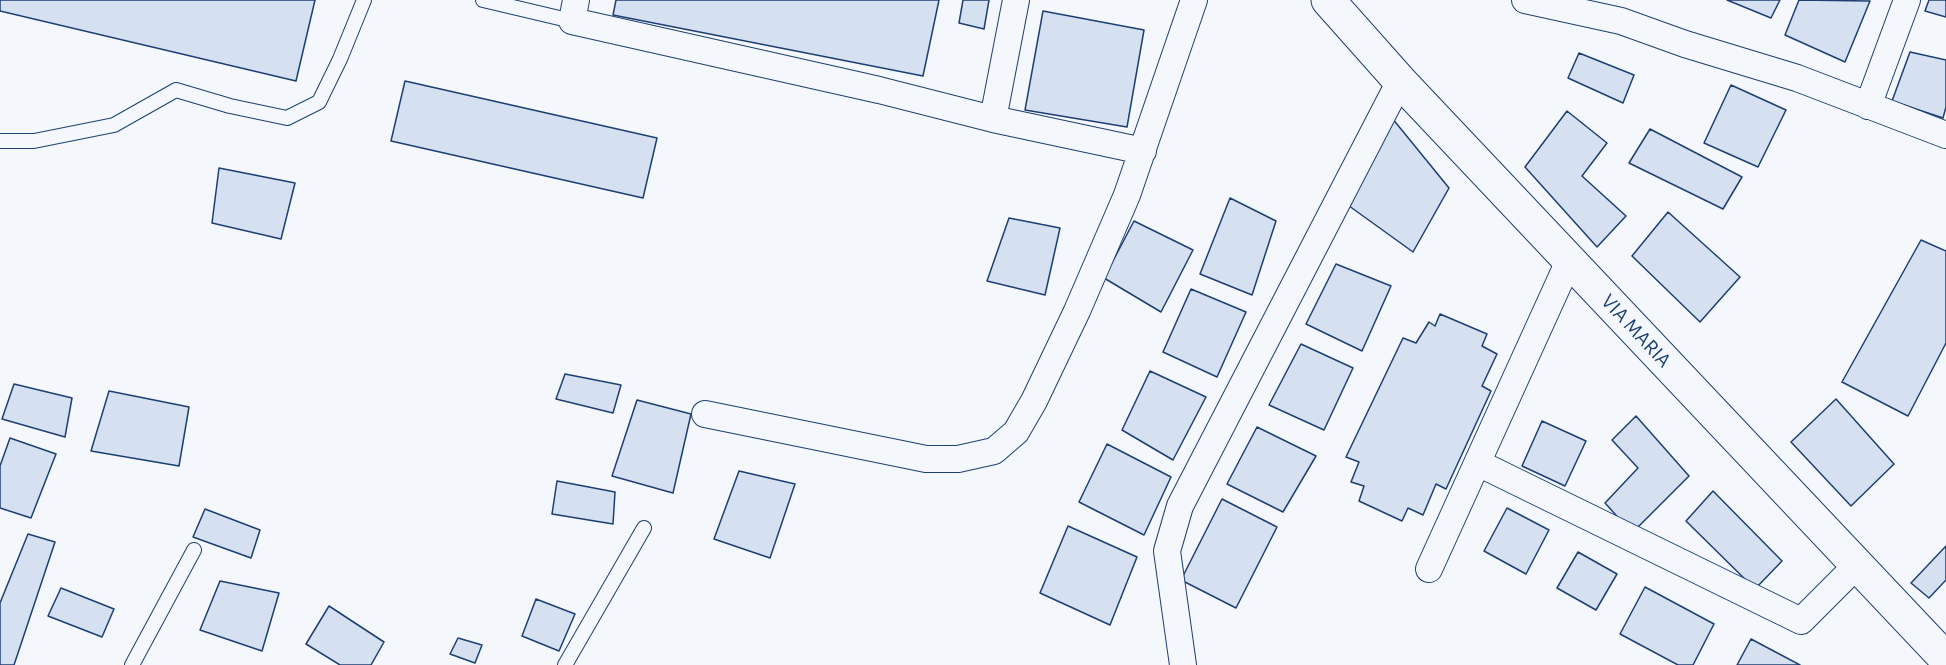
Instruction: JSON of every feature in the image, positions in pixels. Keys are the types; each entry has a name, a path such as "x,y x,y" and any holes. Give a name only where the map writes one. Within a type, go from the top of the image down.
{"street":[{"path":"993,119 1016,0"},
{"name":"VIA MARIA","path":"1328,0 1400,81 1946,659"},
{"path":"1525,0 1621,21 1685,44 1797,78 1946,135"},
{"path":"1868,106 1907,0"},
{"path":"705,414 926,459 958,459 994,451 1016,432 1034,401 1127,195 1143,152 1185,1"},
{"path":"574,11 993,119 1143,152"},
{"path":"1184,665 1167,551 1180,506 1400,81"},
{"path":"1429,569 1569,261"},
{"path":"1478,463 1801,621 1857,565"}],"lane":[{"path":"0,141 34,141 114,125 176,90 230,106 287,118 319,102 340,59 364,0"},
{"path":"483,0 574,11"},
{"path":"565,665 644,528"},
{"path":"132,665 194,550"}],"building":[{"path":"0,0 315,0 296,81 0,11"},
{"path":"616,0 939,0 923,76 613,15"},
{"path":"963,0 989,0 984,29 959,23"},
{"path":"1727,0 1780,0 1771,18"},
{"path":"1799,0 1870,1 1845,62 1785,35"},
{"path":"1929,0 1946,0 1946,17 1925,11"},
{"path":"1043,11 1144,30 1127,127 1025,110"},
{"path":"1910,52 1946,60 1946,107 1943,118 1892,101"},
{"path":"1579,53 1634,75 1623,103 1568,78"},
{"path":"405,81 657,138 643,198 391,141"},
{"path":"1731,85 1786,110 1758,167 1704,143"},
{"path":"1567,111 1607,143 1582,176 1626,216 1597,247 1525,167"},
{"path":"1392,118 1449,188 1413,252 1345,203"},
{"path":"1650,129 1742,177 1723,209 1629,163"},
{"path":"219,168 295,183 281,239 212,223"},
{"path":"1230,198 1276,221 1252,295 1200,274"},
{"path":"1668,212 1740,277 1700,322 1632,256"},
{"path":"1009,218 1060,228 1045,295 987,281"},
{"path":"1134,221 1193,250 1161,312 1104,278"},
{"path":"1921,240 1946,251 1946,343 1908,416 1842,382"},
{"path":"1336,264 1391,286 1362,351 1306,324"},
{"path":"1191,289 1246,312 1217,377 1163,352"},
{"path":"1440,314 1487,334 1482,346 1497,354 1482,386 1491,391 1446,489 1436,484 1423,515 1408,508 1402,521 1359,501 1364,486 1351,482 1359,462 1346,457 1403,338 1416,343 1429,322 1435,326"},
{"path":"1301,344 1353,368 1324,430 1269,405"},
{"path":"1150,371 1206,397 1173,460 1122,430"},
{"path":"565,374 621,385 613,413 556,399"},
{"path":"14,384 72,398 65,437 2,419"},
{"path":"109,391 189,407 179,466 91,451"},
{"path":"1836,399 1894,464 1851,506 1791,442"},
{"path":"637,400 691,414 673,493 612,476"},
{"path":"1636,416 1689,476 1632,533 1605,503 1638,468 1612,440"},
{"path":"1542,421 1586,441 1565,486 1522,466"},
{"path":"1257,427 1316,456 1283,512 1227,484"},
{"path":"10,438 56,454 31,518 0,508 0,466"},
{"path":"1107,444 1171,477 1144,535 1079,502"},
{"path":"739,471 795,484 770,558 714,539"},
{"path":"557,481 615,492 613,524 552,514"},
{"path":"1713,491 1782,561 1755,589 1686,521"},
{"path":"1222,499 1277,527 1236,608 1181,580"},
{"path":"1507,508 1549,530 1526,574 1484,551"},
{"path":"205,509 260,530 251,558 193,537"},
{"path":"1068,526 1137,557 1110,625 1040,593"},
{"path":"28,534 55,542 14,665 0,665 0,603"},
{"path":"1946,546 1946,580 1929,598 1911,583"},
{"path":"1578,552 1617,574 1596,610 1557,588"},
{"path":"220,581 279,593 262,651 200,630"},
{"path":"1645,587 1714,624 1693,665 1678,665 1620,634"},
{"path":"61,588 114,609 102,637 48,616"},
{"path":"536,599 575,614 559,651 522,636"},
{"path":"329,606 384,642 371,665 340,665 306,644"},
{"path":"458,638 482,645 475,663 450,654"},
{"path":"1751,639 1800,665 1737,665"}]}
